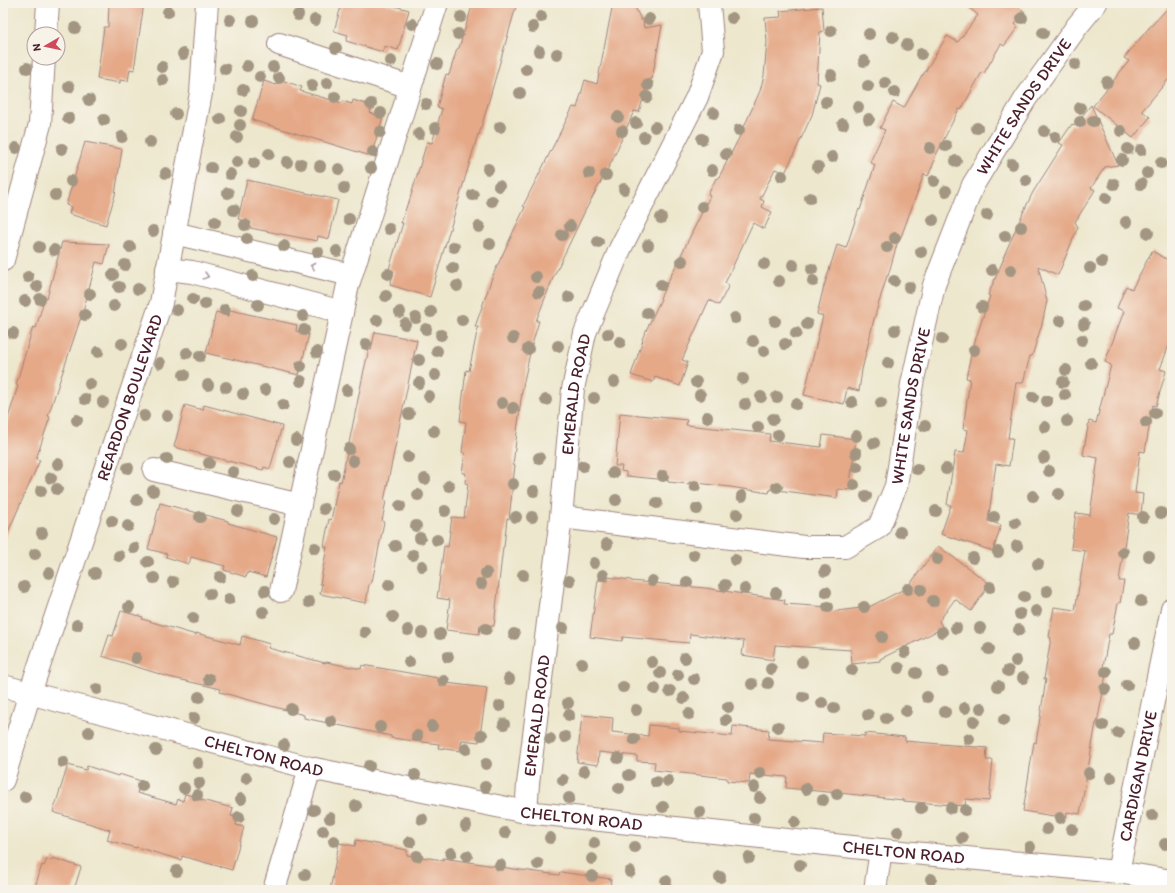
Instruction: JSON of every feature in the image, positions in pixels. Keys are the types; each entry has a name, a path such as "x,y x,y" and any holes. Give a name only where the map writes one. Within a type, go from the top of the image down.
{"street":[{"path":"47,26 48,3"},
{"name":"REARDON BOULEVARD","path":"3,780 30,693 161,303 201,93 208,3"},
{"path":"281,591 351,275 437,3"},
{"name":"EMERALD ROAD","path":"526,812 561,517 573,389 585,332 620,249 697,98 713,51 709,3"},
{"name":"WHITE SANDS DRIVE","path":"561,517 804,547 845,547 879,527 896,486 912,384 934,285 974,185 1026,98 1093,4"},
{"path":"278,44 410,87"},
{"path":"3,260 40,124 44,66"},
{"path":"174,233 351,275"},
{"path":"167,269 192,272 342,312"},
{"path":"154,470 300,505"},
{"name":"CARDIGAN DRIVE","path":"1118,872 1172,609"},
{"name":"CHELTON ROAD","path":"3,686 310,768 526,812 881,850 1118,872 1172,881"},
{"path":"274,890 310,768"},
{"path":"875,890 881,850"}],"building":[{"path":"109,3 144,3 134,70 130,69 128,81 120,80 120,83 97,79 104,27 108,27"},
{"path":"342,3 384,3 409,10 398,50 384,46 383,52 346,41 348,35 334,31"},
{"path":"473,3 517,3 430,297 390,285 394,271 389,269 403,223 401,223 427,142 432,143 442,109 437,107 446,74 449,75"},
{"path":"613,3 633,3 641,20 643,20 644,28 662,25 652,79 649,79 639,112 634,111 612,161 585,211 553,278 536,321 539,321 531,348 522,391 513,465 515,465 509,519 507,518 494,626 480,625 479,634 446,630 450,600 437,598 444,546 448,547 452,517 464,518 468,484 465,483 466,473 462,473 465,453 462,452 466,422 460,421 466,370 469,371 478,327 475,327 493,275 525,207 523,206 573,107 577,108 585,80 597,84"},
{"path":"963,3 1013,3 1025,12 1015,24 1018,27 1004,46 1001,44 984,73 982,72 961,110 959,109 934,159 935,160 928,176 924,174 901,237 899,237 874,319 862,370 859,391 847,388 844,404 804,395 823,316 817,314 824,286 837,245 846,248 859,209 860,210 875,165 870,162 885,130 880,128 893,102 904,108 922,75 947,36 958,42 978,15"},
{"path":"1172,4 1172,75 1142,111 1150,117 1133,138 1093,106 1129,61 1124,58 1148,29"},
{"path":"822,7 824,31 820,32 817,83 820,84 812,115 785,173 775,169 760,199 764,201 762,207 772,212 764,229 753,223 725,283 729,285 719,305 709,300 682,360 688,362 680,386 655,377 653,382 631,375 643,340 642,339 661,299 660,298 710,196 708,195 716,178 718,179 739,138 760,91 764,76 767,42 765,18 781,17 780,11"},
{"path":"278,79 302,87 300,91 342,103 343,101 352,104 353,100 372,106 370,113 383,117 371,156 252,120 264,81 276,85"},
{"path":"1091,105 1118,165 1105,167 1091,188 1095,190 1075,222 1078,227 1058,275 1038,266 1047,301 1042,324 1032,356 1030,356 1023,383 1016,383 1008,438 1013,438 1009,466 996,464 988,521 1001,525 993,551 941,534 951,505 947,505 955,452 964,453 968,430 963,429 970,379 966,378 972,350 990,296 988,295 1033,192 1063,145 1059,143 1072,124 1074,126"},
{"path":"85,142 122,149 115,195 106,225 69,214 71,207 66,205"},
{"path":"247,180 338,200 329,239 318,236 317,241 250,228 251,222 238,219"},
{"path":"62,242 109,244 104,264 96,262 84,308 48,416 50,417 36,459 40,460 3,543 3,434 18,386 16,385 33,327 36,328 45,297 47,298"},
{"path":"1152,251 1172,262 1172,337 1160,369 1166,371 1156,406 1153,405 1145,452 1140,451 1135,493 1143,494 1141,515 1129,513 1119,581 1124,581 1112,634 1109,634 1102,673 1106,674 1080,814 1067,812 1066,818 1023,811 1046,679 1044,679 1051,638 1049,637 1054,607 1075,610 1085,551 1071,549 1076,513 1090,515 1098,458 1083,455 1089,421 1096,423 1111,365 1105,362 1124,311 1117,308 1126,286 1132,289"},
{"path":"230,310 297,325 296,331 309,334 299,375 206,353 216,312 229,316"},
{"path":"375,332 417,340 384,501 386,501 382,521 384,522 372,582 369,584 366,603 320,594 322,584 320,584 327,547 324,546 329,519 331,520 339,481 341,482 364,370"},
{"path":"185,405 203,410 204,405 282,426 270,469 264,467 263,470 174,447"},
{"path":"620,413 687,420 686,425 770,434 769,441 821,447 823,435 856,439 849,490 838,489 837,498 770,489 769,493 689,482 689,484 668,482 668,480 626,476 626,472 621,471 622,466 615,466"},
{"path":"160,503 228,521 228,523 277,537 266,577 248,572 246,577 224,570 225,566 191,557 189,564 166,557 167,554 148,549"},
{"path":"938,546 990,584 971,611 955,599 939,621 943,628 880,659 880,661 852,664 851,650 775,645 773,660 742,655 744,641 690,634 689,643 623,637 622,641 590,637 598,580 608,581 608,577 631,581 705,588 785,600 784,604 829,607 829,612 869,607 908,587"},
{"path":"121,611 143,617 142,619 196,635 196,633 240,645 242,636 270,644 268,648 325,663 361,669 362,665 438,678 438,682 487,688 479,742 462,740 460,751 438,748 439,744 391,738 391,736 304,718 304,715 220,692 221,689 169,677 102,656 109,635 113,636"},
{"path":"582,715 613,718 612,732 648,736 649,725 679,728 679,731 732,736 733,726 769,730 768,739 822,743 823,733 865,736 865,733 905,737 905,741 987,748 986,760 993,760 989,801 966,799 965,806 903,801 786,788 787,777 750,774 749,783 727,781 727,778 654,770 655,762 637,761 637,756 599,752 598,765 577,762"},
{"path":"68,765 86,770 87,766 118,776 119,774 141,781 137,793 176,804 178,799 183,801 185,794 201,798 201,800 233,808 231,816 238,818 236,825 244,827 232,870 182,856 181,860 107,840 110,830 53,812"},
{"path":"356,840 407,850 407,855 443,860 443,858 559,875 560,872 611,879 610,890 330,890 339,843 355,846"},
{"path":"53,858 81,867 74,890 34,890 42,865 44,866 47,859 52,861"}]}
